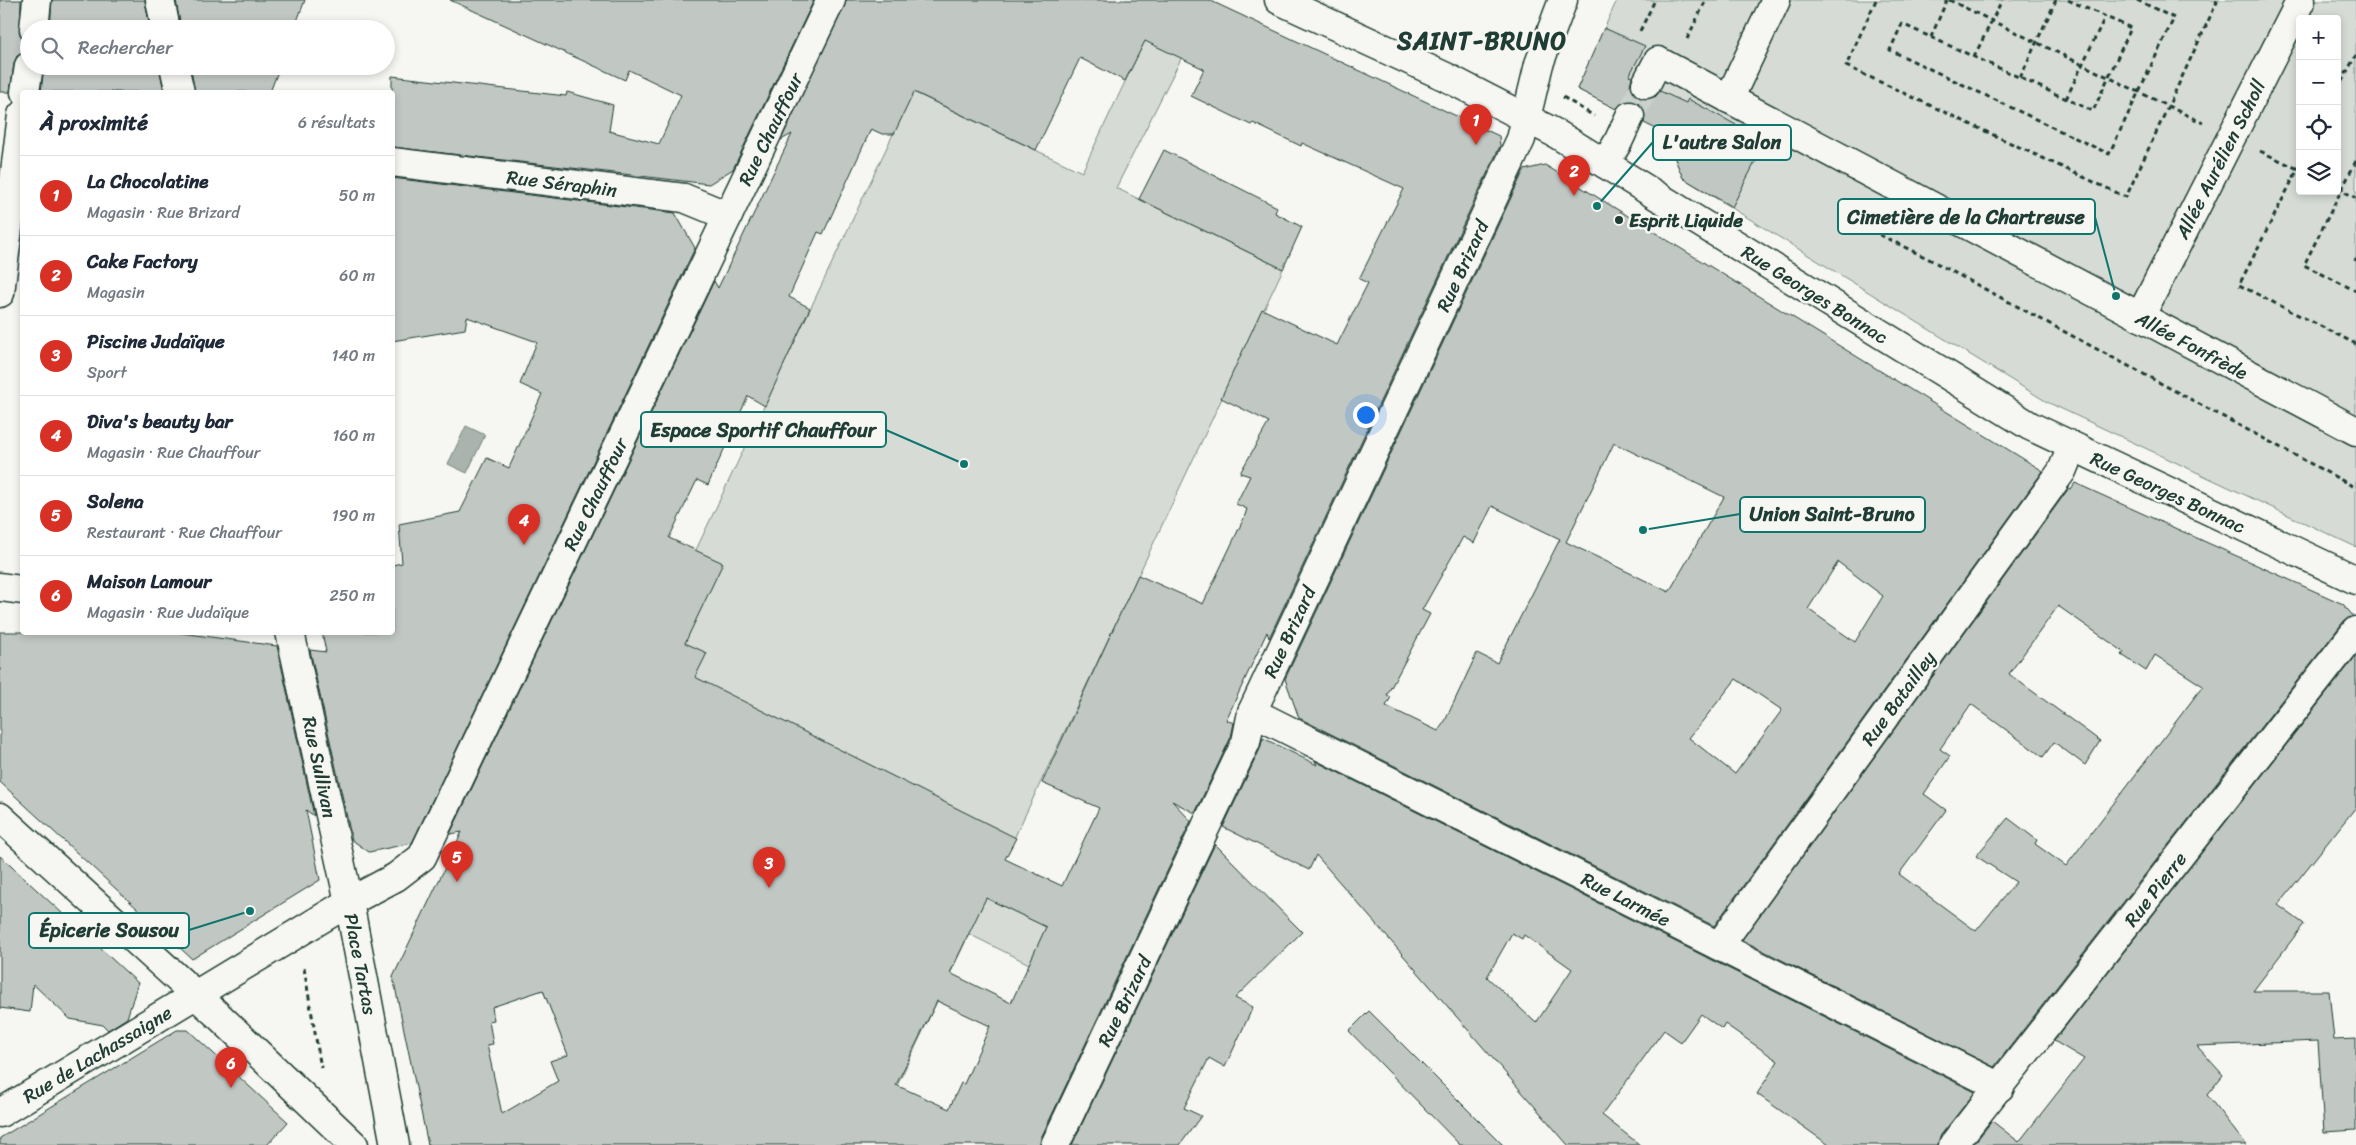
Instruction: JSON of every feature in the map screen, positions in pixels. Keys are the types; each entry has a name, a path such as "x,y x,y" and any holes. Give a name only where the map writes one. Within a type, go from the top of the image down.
{"street":[{"path":"35,20 37,0"},
{"path":"160,0 164,20"},
{"name":"Rue Chauffour","path":"349,902 396,877 422,857 831,0"},
{"name":"Rue Georges Bonnac","path":"1279,0 1446,77 1555,133 2030,426 2356,580"},
{"name":"Rue Brizard","path":"1055,1145 1246,742 1252,712 1521,139 1539,64 1563,0"},
{"path":"1729,99 1776,0"},
{"name":"Allée Aurélien Scholl","path":"2140,317 2300,0"},
{"name":"Allée Fonfrède","path":"1659,71 1729,99 2356,431"},
{"path":"26,90 28,75"},
{"path":"176,75 180,90"},
{"path":"1605,164 1630,116"},
{"path":"0,293 20,133"},
{"name":"Rue Séraphin","path":"395,162 684,198 728,216"},
{"name":"Rue Batailley","path":"1719,946 2062,471 2072,447"},
{"path":"0,587 20,590"},
{"name":"Rue Pierre","path":"1953,1145 2356,631"},
{"name":"Rue Sullivan","path":"291,635 349,902"},
{"name":"Rue Larmée","path":"1252,712 2000,1087"},
{"path":"0,817 194,994 354,1145"},
{"name":"Place Tartas","path":"194,994 349,902 395,1145"},
{"name":"Rue de Lachassaigne","path":"0,1113 194,994"}],"path":[{"path":"1640,31 1655,0"},
{"path":"1659,71 1706,0"},
{"path":"1876,0 1846,66 2126,197 2217,2 2213,0"},
{"path":"1931,37 1948,0 2296,169"},
{"path":"1974,57 2002,0"},
{"path":"2020,78 2056,0"},
{"path":"2068,0 2131,28 2093,111 1902,24 1890,50 2109,154 2174,18 2137,0"},
{"path":"2066,99 2105,17"},
{"path":"2341,83 2356,56"},
{"path":"2356,161 2304,265 2356,291"},
{"path":"1862,170 1840,215 1927,258 2356,488"},
{"path":"2296,176 2239,285 2356,344"},
{"path":"2342,190 2356,198"},
{"path":"302,959 323,1076"}],"shaded area":[{"path":"1164,0 1210,1 1116,188 1283,269 986,898 1047,927 1029,964 969,934 869,1145 572,1063 543,990 548,980 449,859 558,628 695,552 913,92 1082,172"},
{"path":"1617,0 2356,0 2356,547 2047,402 1683,178 1666,137 1669,135 1577,89"},
{"path":"466,426 485,435 467,473 448,464"}],"building":[{"path":"0,0 21,0 20,55 17,56 14,63 10,92 0,92"},
{"path":"52,0 145,0 148,20 51,20"},
{"path":"176,0 305,0 297,20 179,20"},
{"path":"450,0 814,0 733,169 709,184 395,147 395,90 392,90 392,76 566,96 567,92 613,105 609,131 659,144 681,95 629,70 625,80"},
{"path":"846,0 1209,0 1499,136 1500,146 1269,638 1267,632 1226,720 1234,723 1231,737 1195,813 1172,801 1191,821 1041,1138 1040,1145 428,1145 393,977 462,832 450,834 714,281 718,288 792,134 781,140","holes":["1145,41 1204,69 1191,96 1251,125 1253,123 1301,146 1302,143 1404,189 1359,279 1368,283 1337,345 1262,309 1221,398 1269,422 1240,473 1250,476 1236,504 1247,509 1244,518 1203,604 1138,575 1042,783 1099,808 1062,886 1005,859 1016,838 695,677 707,653 685,643 723,563 669,538 697,480 708,485 748,396 765,406 810,308 789,297 818,232 823,234 871,129 882,134 894,134 914,92 1036,150 1080,58 1125,81","986,898 1046,927 1011,1003 950,973","543,990 568,1055 550,1061 558,1081 502,1114 487,1045 493,1044 489,1021 494,1020 492,1007","937,1001 990,1026 964,1084 961,1083 949,1109 896,1085"]},
{"path":"1604,28 1645,46 1629,76 1632,77 1630,85 1638,98 1647,100 1655,97 1660,91 1686,103 1688,99 1766,141 1732,207 1683,178 1664,133 1644,123 1645,114 1637,102 1628,101 1616,109 1577,89"},
{"path":"43,75 161,75 164,90 41,90"},
{"path":"192,75 277,75 271,90 195,90"},
{"path":"1164,150 1277,207 1275,213 1302,227 1283,269 1139,199"},
{"path":"1545,165 2043,471 1714,926 1299,718 1285,679 1524,170","holes":["1614,443 1724,497 1669,592 1566,542","1492,506 1560,539 1497,663 1477,653 1445,721 1438,731 1386,706 1391,697 1387,695 1430,614 1422,610 1463,537 1474,543","1838,562 1883,596 1855,642 1808,609","1736,679 1782,710 1735,774 1689,738"]},
{"path":"395,178 675,213 695,248 412,843 369,852 352,840 310,650 326,652 323,635 395,635 395,564 402,563 399,524 460,512 487,458 509,468 542,394 520,384 537,342 467,317 465,329 395,341"},
{"path":"2075,483 2343,604 2353,616 2344,621 1994,1067 1742,940 2069,488 2071,489","holes":["2058,606 2124,652 2122,655 2146,671 2155,655 2203,686 2066,866 2035,844 2037,840 2008,818 1976,856 2016,882 1976,931 1899,874 1946,810 1924,794 1950,756 1940,749 1971,704 2043,757 2054,742 2085,765 2100,741 2009,674"]},
{"path":"0,632 20,632 20,635 196,635 277,646 314,816 306,810 320,880 192,959 0,782"},
{"path":"2356,656 2356,807 2278,905 2304,924 2253,991 2329,991 2334,1040 2356,1039 2356,1130 2324,1132 2318,1041 2197,1046 2223,1075 2207,1095 2246,1145 1973,1145 1992,1121 2019,1142 2084,1059 2054,1041"},
{"path":"1263,738 1317,765 1315,761 1975,1092 1941,1135 1938,1145 1829,1145 1757,1094 1778,1061 1725,1024 1722,1029 1701,1014 1681,1042 1664,1030 1602,1115 1640,1145 1568,1145 1316,855 1309,870 1223,827 1260,749","holes":["1512,933 1522,939 1524,935 1572,969 1536,1023 1487,977"]},
{"path":"1215,844 1302,932 1235,998 1253,1007 1225,1067 1209,1058 1184,1108 1201,1116 1180,1145 1072,1145"},
{"path":"0,856 138,983 127,1018 108,1030 103,1025 70,1019 33,984 30,1012 0,1008"},
{"path":"1369,1011 1503,1145 1460,1145 1349,1031"},
{"path":"177,1030 188,1030 288,1122 267,1145 0,1145 0,1138"}],"tunnel":[{"path":"1630,116 1646,84"}],"place":[{"name":"La Chocolatine","path":"1476,145"},
{"name":"Cake Factory","path":"1574,196"},
{"name":"L'autre Salon","path":"1597,206"},
{"name":"Esprit Liquide","path":"1619,220"},
{"name":"Cimetière de la Chartreuse","path":"2116,296"},
{"name":"Espace Sportif Chauffour","path":"964,464"},
{"name":"Union Saint-Bruno","path":"1643,530"},
{"name":"Diva's beauty bar","path":"524,545"},
{"name":"Solena","path":"457,882"},
{"name":"Piscine Judaïque","path":"769,888"},
{"name":"Épicerie Sousou","path":"250,911"},
{"name":"Maison Lamour","path":"231,1088"}],"district":[{"name":"SAINT-BRUNO","path":"1482,41"}]}
